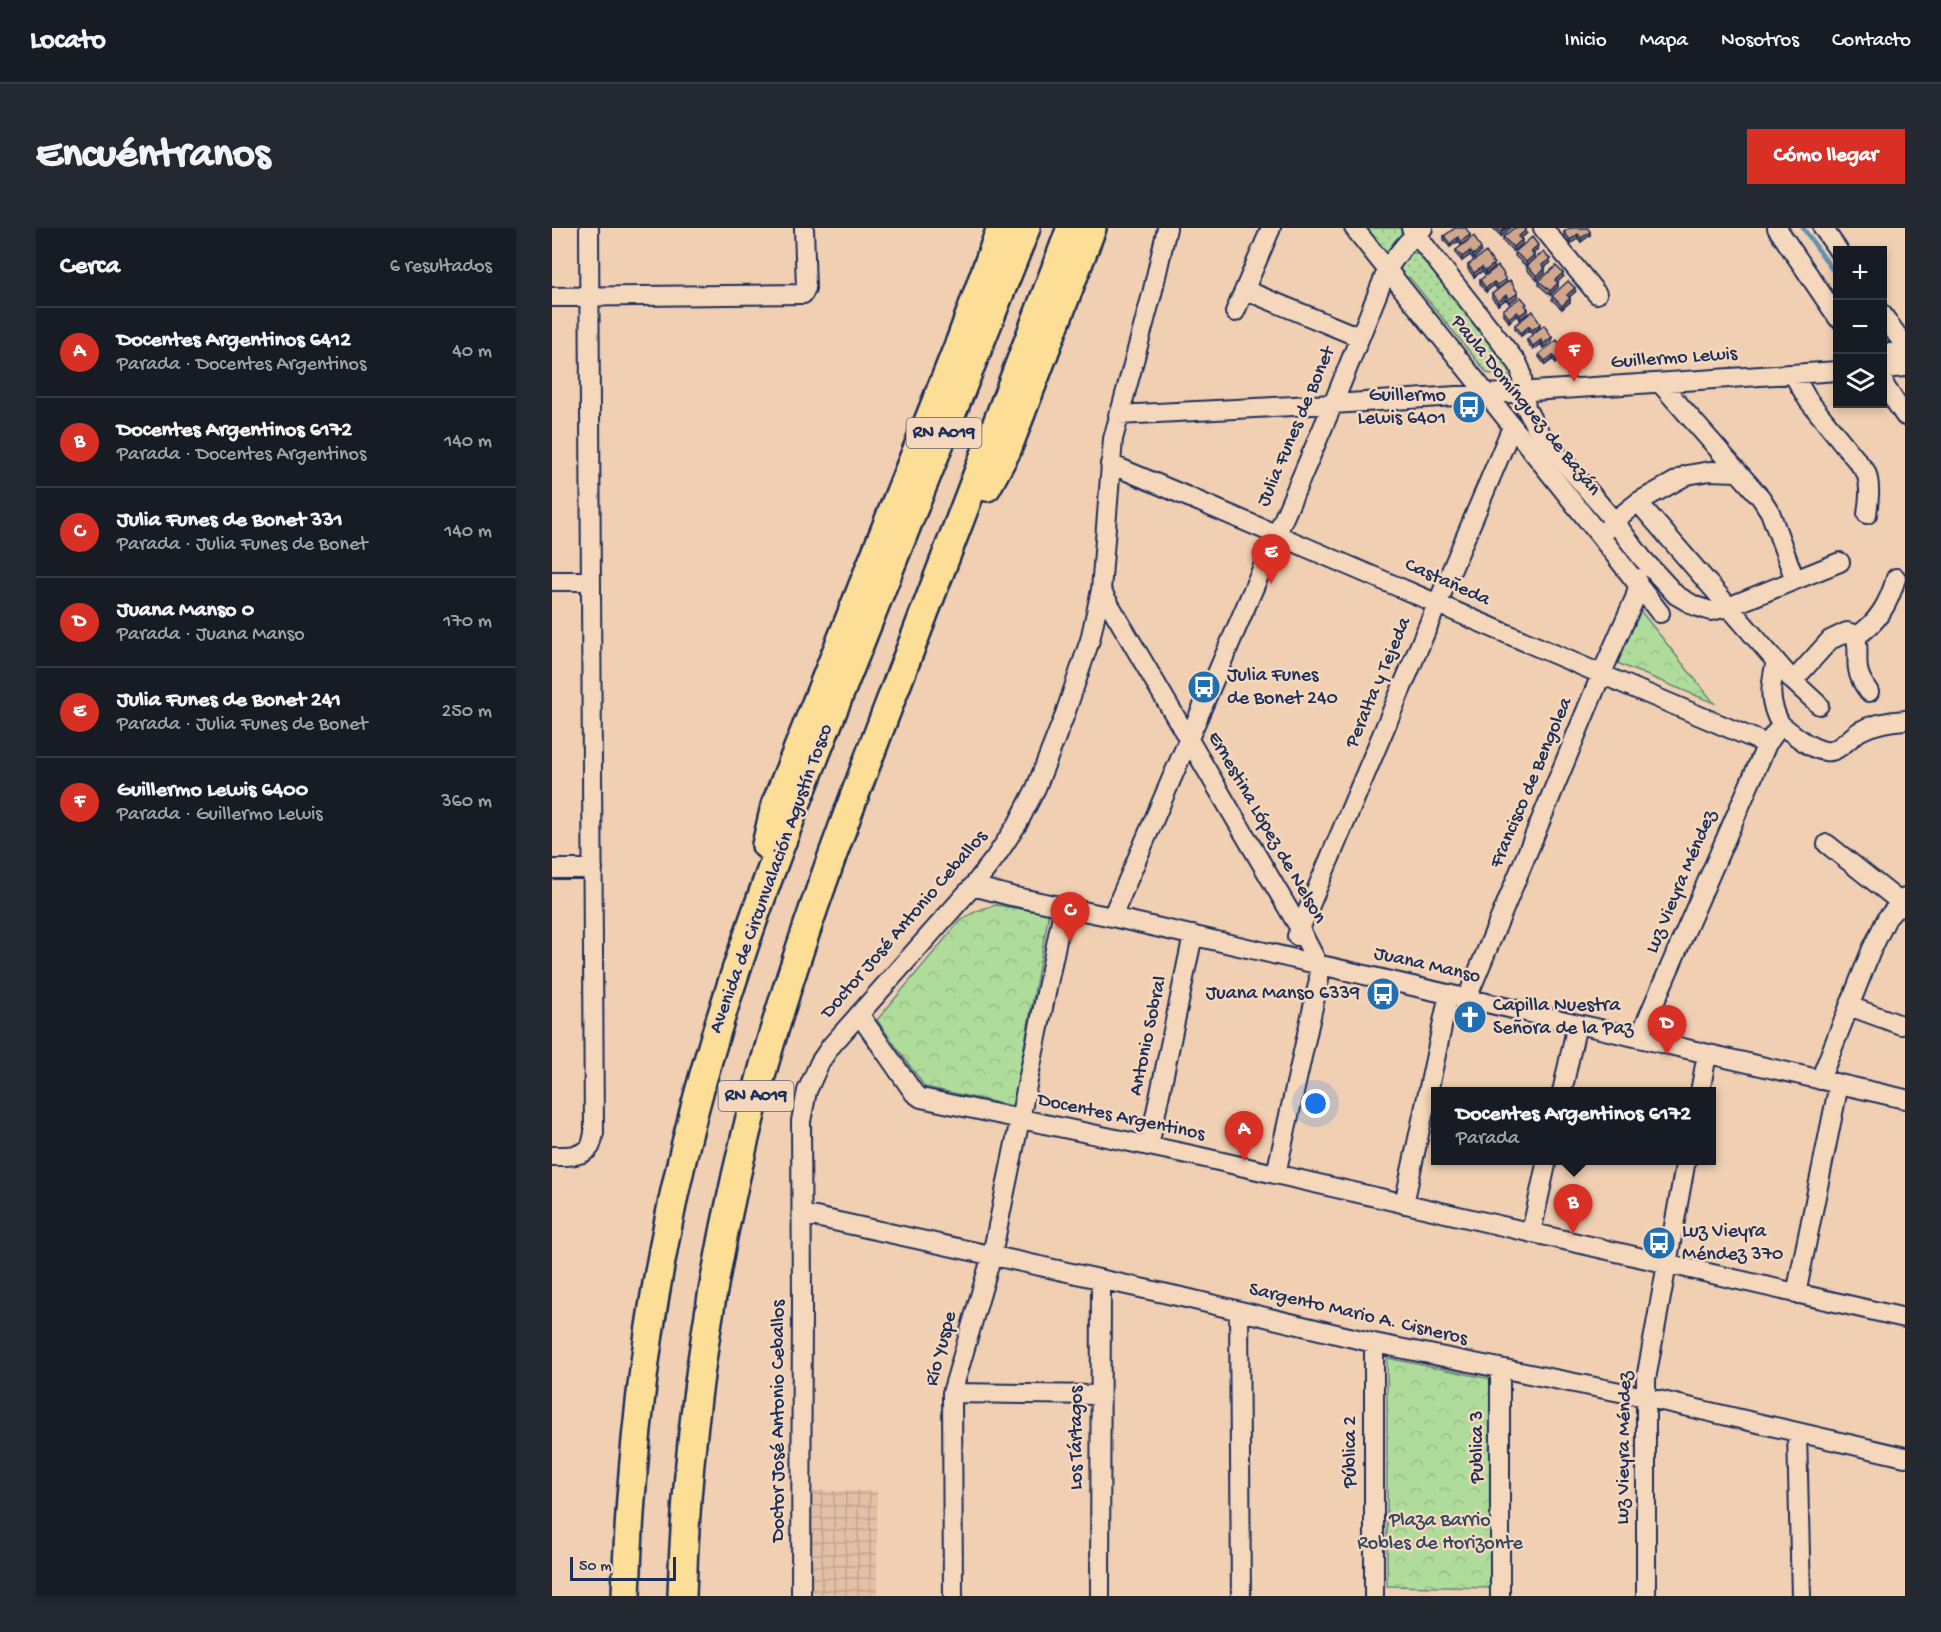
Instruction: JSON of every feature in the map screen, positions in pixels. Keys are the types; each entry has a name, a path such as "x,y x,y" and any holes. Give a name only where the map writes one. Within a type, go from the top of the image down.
{"highway":[{"path":"741,957 775,806 961,339 1001,228"},
{"name":"Avenida de Circunvalación Agustín Tosco","path":"626,1596 637,1433 656,1291 678,1176 712,1046 793,811 1026,228"},
{"name":"RN A019","path":"682,1596 690,1466 703,1352 727,1217 743,1145 776,1025 817,900 1071,228"},
{"path":"938,578 1007,450 1092,228"}],"street":[{"path":"552,1156 572,1156 583,1153 590,1147 594,1133 589,228"},
{"path":"552,297 803,294 806,288 804,228"},
{"name":"Doctor José Antonio Ceballos","path":"801,1596 801,1121 807,1091 820,1062 843,1031 973,886 1008,839 1036,788 1090,640 1101,590 1113,439 1152,294 1167,228"},
{"path":"1235,312 1271,228"},
{"name":"Paula Domínguez de Bazán","path":"1354,228 1660,613"},
{"path":"1542,228 1597,294"},
{"path":"1777,228 1833,311"},
{"path":"1823,228 1836,246"},
{"name":"Paula Domínguez de Bazán","path":"1417,230 1518,364 1526,408 1534,424 1642,558 1676,595 1685,601 1711,611 1728,607"},
{"name":"Julia Funes de Bonet","path":"1112,917 1333,404 1388,270 1417,230"},
{"path":"1245,290 1359,337"},
{"path":"1887,321 1905,346"},
{"path":"1887,353 1905,353"},
{"path":"1887,369 1905,367"},
{"name":"Guillermo Lewis","path":"1118,415 1333,404 1833,371"},
{"path":"1793,374 1808,400 1866,472 1870,490 1867,514"},
{"path":"1660,383 1761,498 1770,512 1795,580"},
{"path":"1887,389 1905,416"},
{"name":"Peralta y Tejeda","path":"1288,957 1512,427"},
{"name":"Castañeda","path":"1110,465 1767,744"},
{"path":"1600,536 1614,521 1638,502 1687,475 1710,471 1737,472"},
{"path":"1638,502 1793,681 1819,705"},
{"name":"Francisco de Bengolea","path":"1434,1087 1458,996 1635,598 1638,586 1638,567 1642,558"},
{"path":"1728,607 1840,562"},
{"path":"1855,636 1867,629 1882,614 1892,596 1896,578"},
{"path":"552,582 590,581"},
{"name":"Ernestina López de Nelson","path":"1101,590 1300,929 1318,964"},
{"path":"1793,681 1830,640 1847,632 1855,636"},
{"path":"1855,636 1858,671 1861,681 1869,692"},
{"path":"1776,661 1771,683 1774,713 1781,725 1810,746 1833,751 1860,731 1875,725 1905,720"},
{"name":"Luz Vieyra Méndez","path":"1639,1038 1767,744 1781,725"},
{"path":"1820,1080 1871,951 1887,918 1903,903 1827,844"},
{"path":"552,869 593,869"},
{"name":"Juana Manso","path":"973,886 1905,1099"},
{"path":"1019,1119 1064,906"},
{"name":"Antonio Sobral","path":"1149,1146 1193,935"},
{"path":"1276,1174 1319,980 1318,964"},
{"path":"1849,1006 1900,1025"},
{"name":"Docentes Argentinos","path":"859,1014 914,1093 921,1098 1276,1174 1905,1318"},
{"path":"1563,1087 1578,1024"},
{"path":"1701,1087 1707,1054"},
{"path":"1796,1294 1839,1084"},
{"name":"Francisco de Bengolea","path":"1404,1204 1431,1100"},
{"name":"Río Yuspe","path":"953,1596 952,1393 992,1255 1019,1119"},
{"path":"1531,1233 1546,1165"},
{"name":"Luz Vieyra Méndez","path":"1646,1596 1646,1379 1685,1165"},
{"name":"Sargento Mario A. Cisneros","path":"802,1215 992,1255 1374,1343 1645,1397 1905,1457"},
{"name":"Los Tártagos","path":"1100,1596 1101,1280"},
{"path":"1239,1311 1241,1596"},
{"name":"Pública 2","path":"1374,1343 1374,1596"},
{"name":"Publica 3","path":"1500,1369 1500,1596"},
{"path":"952,1393 1100,1395"},
{"path":"1797,1432 1801,1596"}],"shaded area":[{"path":"812,1491 877,1491 877,1596 811,1596"}],"green space":[{"path":"1361,228 1404,228 1405,232 1386,255"},
{"path":"1411,253 1425,253 1514,371 1512,374 1502,377 1487,373 1409,277 1404,280 1398,272 1399,265"},
{"path":"1639,609 1714,703 1617,663"},
{"path":"996,905 1049,913 1013,1106 925,1087 877,1020 960,921 977,911"},
{"name":"Plaza Barrio Robles de Horizonte","path":"1387,1358 1491,1379 1495,1588 1387,1586"}],"building":[{"path":"1455,228 1466,228 1470,235 1461,241 1458,237 1450,244 1444,236"},
{"path":"1514,228 1525,228 1526,230 1518,237 1522,240 1513,247 1503,237"},
{"path":"1570,228 1588,228 1590,232 1581,238 1578,234 1570,240 1564,232"},
{"path":"1474,236 1481,249 1473,255 1470,251 1462,257 1456,250"},
{"path":"1532,237 1538,245 1531,251 1534,255 1526,262 1515,252"},
{"path":"1486,252 1494,264 1485,271 1482,267 1474,273 1468,265"},
{"path":"1543,252 1550,259 1542,265 1545,269 1537,276 1527,266"},
{"path":"1498,266 1506,279 1497,285 1494,282 1486,288 1480,280"},
{"path":"1556,266 1563,273 1555,280 1558,283 1550,291 1539,281"},
{"path":"1510,280 1518,293 1509,299 1506,295 1498,302 1492,294"},
{"path":"1568,281 1575,288 1567,295 1570,298 1562,306 1552,296"},
{"path":"1521,297 1528,309 1520,315 1517,312 1509,318 1503,310"},
{"path":"1533,311 1540,324 1532,330 1529,326 1521,333 1515,325"},
{"path":"1544,325 1552,337 1543,344 1541,340 1533,346 1527,339"},
{"path":"1557,340 1565,352 1556,359 1553,355 1545,361 1539,354"}],"waterway":[{"path":"1803,228 1833,271"}],"place":[{"name":"Guillermo Lewis 6400","path":"1574,382"},
{"name":"Guillermo Lewis 6401","path":"1469,407"},
{"name":"Julia Funes de Bonet 241","path":"1271,584"},
{"name":"Julia Funes de Bonet 240","path":"1204,687"},
{"name":"Julia Funes de Bonet 331","path":"1070,942"},
{"name":"Juana Manso 6339","path":"1383,994"},
{"name":"Capilla Nuestra Señora de la Paz","path":"1470,1017"},
{"name":"Juana Manso 0","path":"1667,1055"},
{"name":"Docentes Argentinos 6412","path":"1244,1161"},
{"name":"Docentes Argentinos 6172","path":"1573,1234"},
{"name":"Luz Vieyra Méndez 370","path":"1659,1243"}]}
